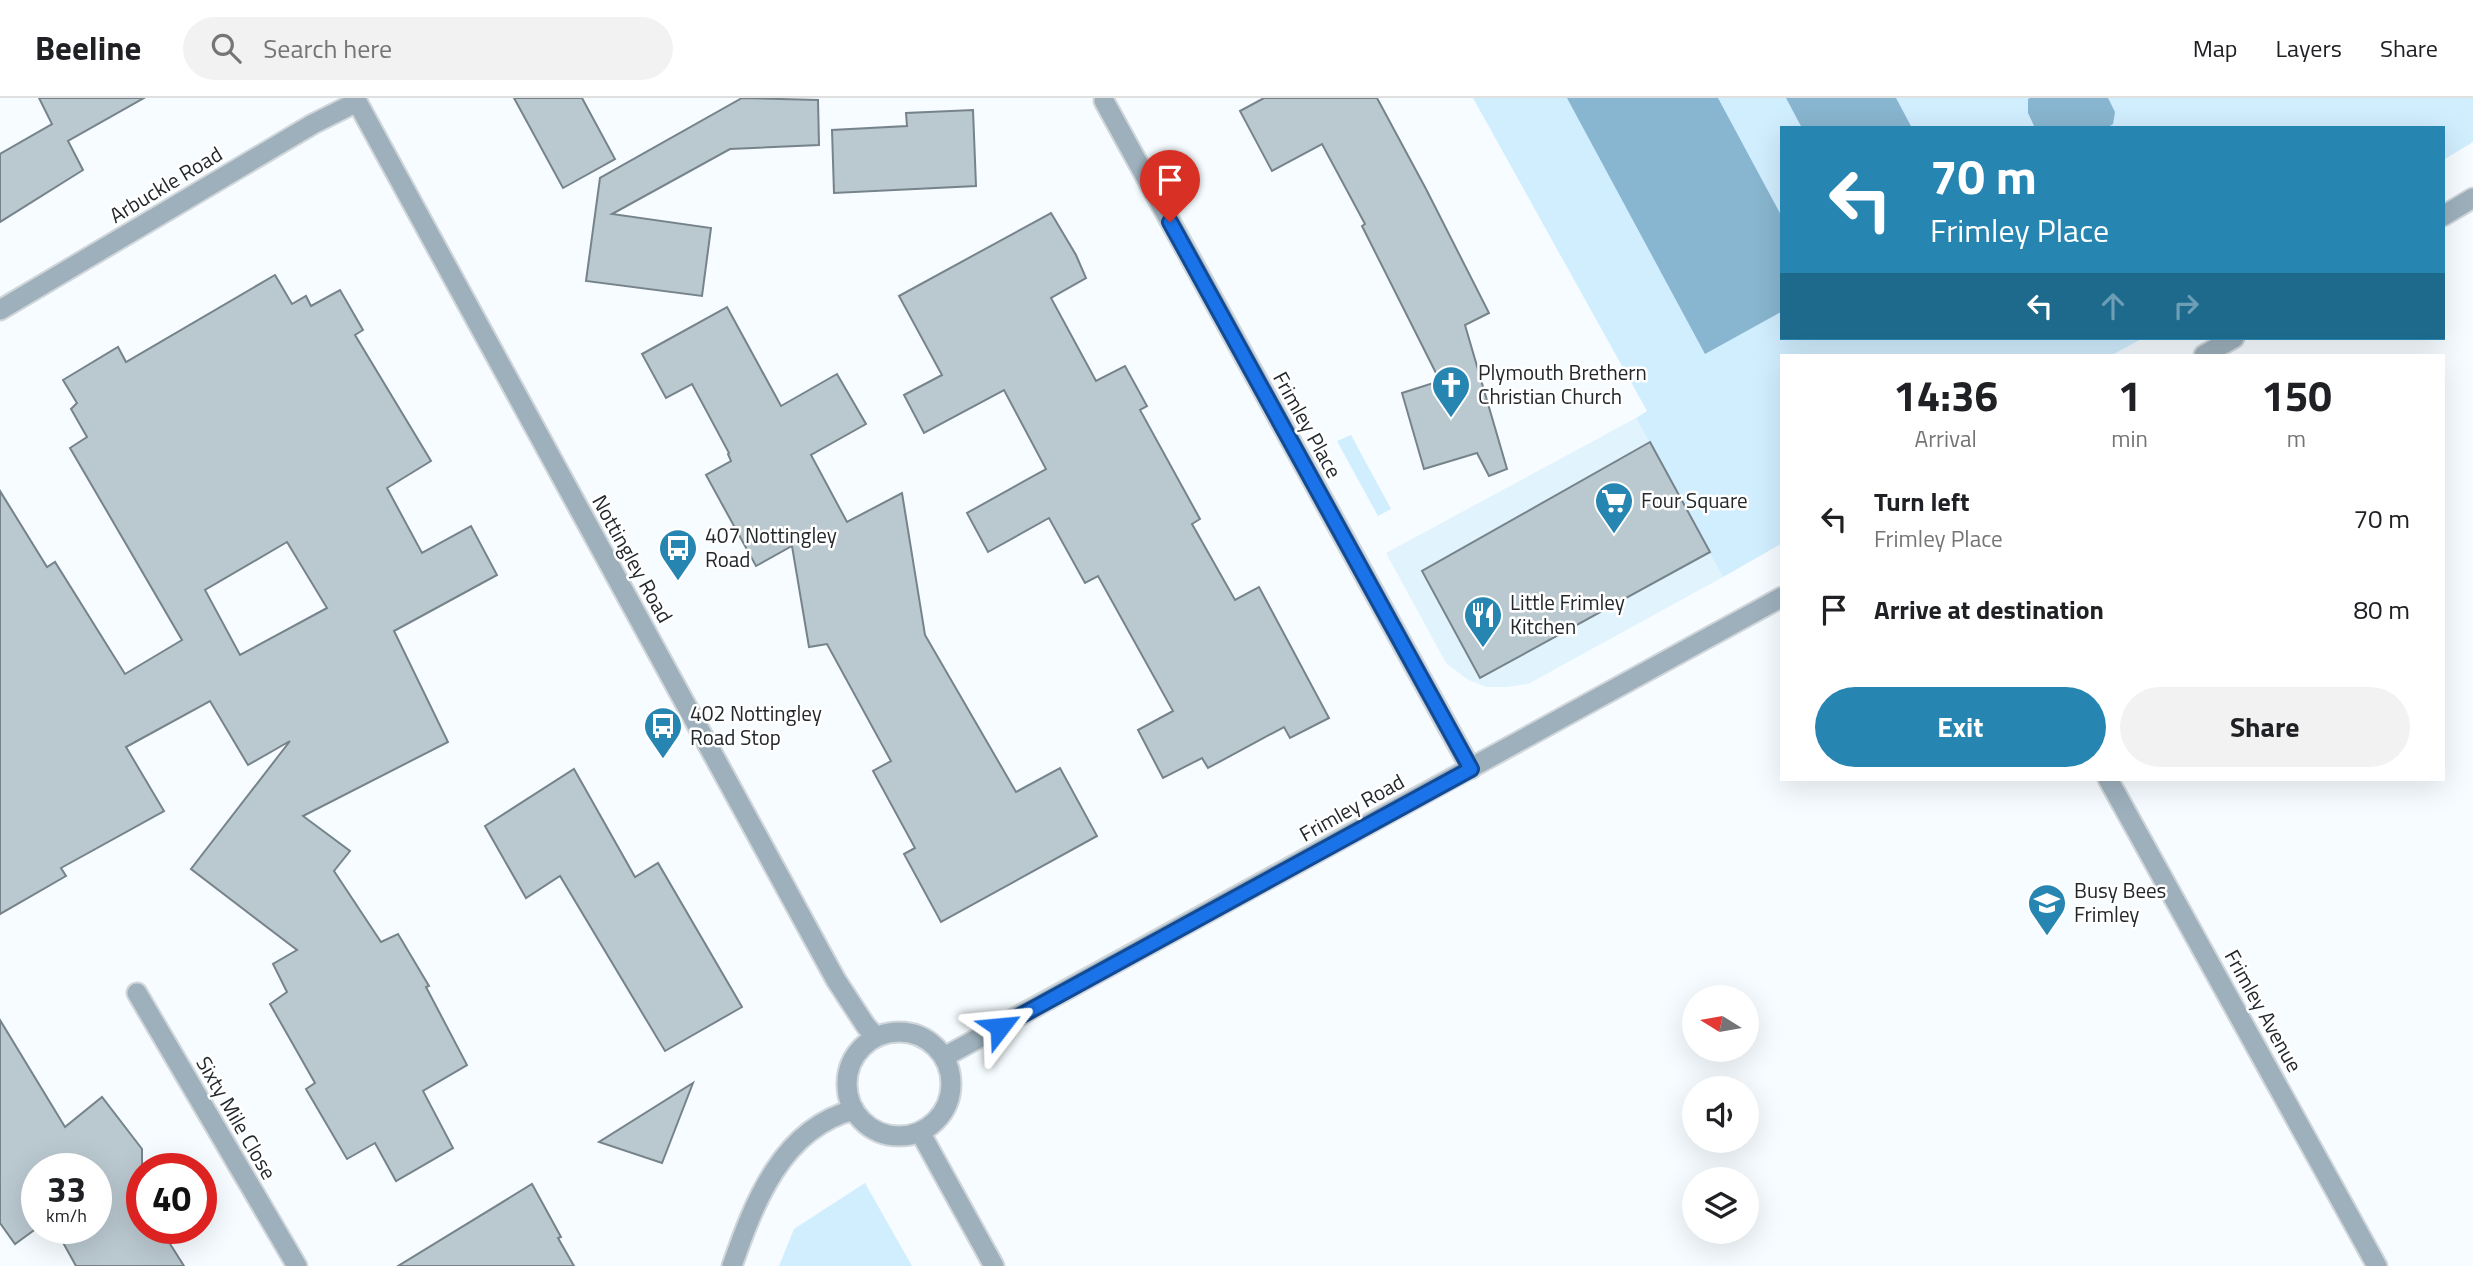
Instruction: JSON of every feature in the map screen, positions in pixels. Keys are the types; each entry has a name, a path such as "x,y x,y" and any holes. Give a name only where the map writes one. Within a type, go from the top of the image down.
{"street":[{"name":"Arbuckle Road","path":"0,310 356,100"},
{"name":"Nottingley Road","path":"356,100 836,980 876,1037"},
{"name":"Frimley Place","path":"1104,101 1471,769"},
{"path":"2445,215 2473,198"},
{"path":"2206,354 2230,340"},
{"name":"Frimley Road","path":"944,1057 1780,598"},
{"name":"Frimley Avenue","path":"2109,781 2377,1266"},
{"name":"Sixty Mile Close","path":"137,993 297,1266"},
{"path":"895,1032 914,1034 931,1042 944,1057 951,1077 949,1100 939,1119 920,1132 902,1136 883,1134 867,1125 854,1110 847,1090 849,1069 859,1050 876,1037 895,1032"},
{"path":"732,1266 749,1217 763,1189 791,1149 815,1127 837,1115 854,1110"},
{"path":"920,1132 994,1266"}],"shaded area":[{"path":"1473,98 2473,98 2473,142 2445,159 2445,126 1780,126 1780,340 2139,340 2114,354 1780,354 1780,545 1723,577 1636,418 1647,411"},
{"path":"1567,98 1718,98 1780,213 1780,313 1705,354"},
{"path":"1786,98 1896,98 1911,126 1801,126"},
{"path":"2108,98 2115,112 2113,124 2034,126 2028,113 2028,99"},
{"path":"1636,418 1723,577 1528,684 1486,687 1467,679 1446,663 1386,553"},
{"path":"1351,435 1391,509 1378,516 1337,441"},
{"path":"865,1183 912,1266 779,1266 794,1229"}],"building":[{"path":"39,98 144,98 68,141 83,170 0,222 0,154 52,124"},
{"path":"514,98 582,98 615,159 563,188"},
{"path":"742,98 818,100 819,145 730,149 612,214 711,228 702,296 586,281 600,178"},
{"path":"1264,98 1377,98 1489,313 1465,325 1507,469 1489,476 1477,453 1424,469 1402,393 1440,381 1362,226 1365,224 1322,144 1272,171 1240,111"},
{"path":"973,110 976,186 834,193 832,130 907,126 906,113"},
{"path":"1051,213 1086,278 1051,298 1096,381 1125,366 1147,406 1140,410 1200,519 1192,524 1235,600 1259,587 1329,718 1290,738 1284,727 1208,768 1202,758 1163,778 1138,730 1173,711 1098,576 1085,583 1049,518 988,552 967,513 1046,469 1004,390 924,433 904,395 942,375 899,296"},
{"path":"275,275 292,304 306,296 311,306 340,290 363,330 355,335 431,461 387,488 422,553 471,526 497,575 394,631 448,742 303,816 350,851 334,871 381,942 398,934 429,986 426,987 467,1065 423,1091 453,1148 396,1181 375,1143 347,1159 306,1089 315,1083 270,1004 287,992 273,964 297,950 191,869 290,741 248,765 210,701 126,747 164,811 61,868 66,876 0,914 0,491 47,567 55,562 125,674 182,640 70,448 87,437 71,409 77,403 63,380 118,347 126,362","holes":["287,542 327,608 240,655 205,590"]},
{"path":"727,307 781,406 837,374 866,424 811,455 847,522 902,493 925,635 1016,792 1060,768 1097,836 941,922 904,854 915,848 873,771 891,761 827,644 809,647 792,546 756,566 706,475 731,461 692,384 666,398 642,354"},
{"path":"1650,442 1710,552 1480,678 1422,571"},
{"path":"574,769 635,877 658,863 742,1007 665,1051 560,876 526,898 485,826"},
{"path":"0,1020 65,1127 102,1097 142,1149 142,1153 126,1153 126,1244 170,1244 184,1266 76,1266 64,1244 112,1244 112,1153 21,1153 21,1240 15,1244 0,1223"},
{"path":"693,1083 662,1163 599,1142"},
{"path":"532,1184 574,1266 398,1266"}],"place":[{"name":"Plymouth Brethern Christian Church","path":"1451,419"},
{"name":"Four Square","path":"1614,535"},
{"name":"407 Nottingley Road","path":"678,582"},
{"name":"Little Frimley Kitchen","path":"1483,649"},
{"name":"402 Nottingley Road Stop","path":"663,760"},
{"name":"Busy Bees Frimley","path":"2047,937"}],"route":[{"path":"1000,1027 1471,769 1170,222"}]}
